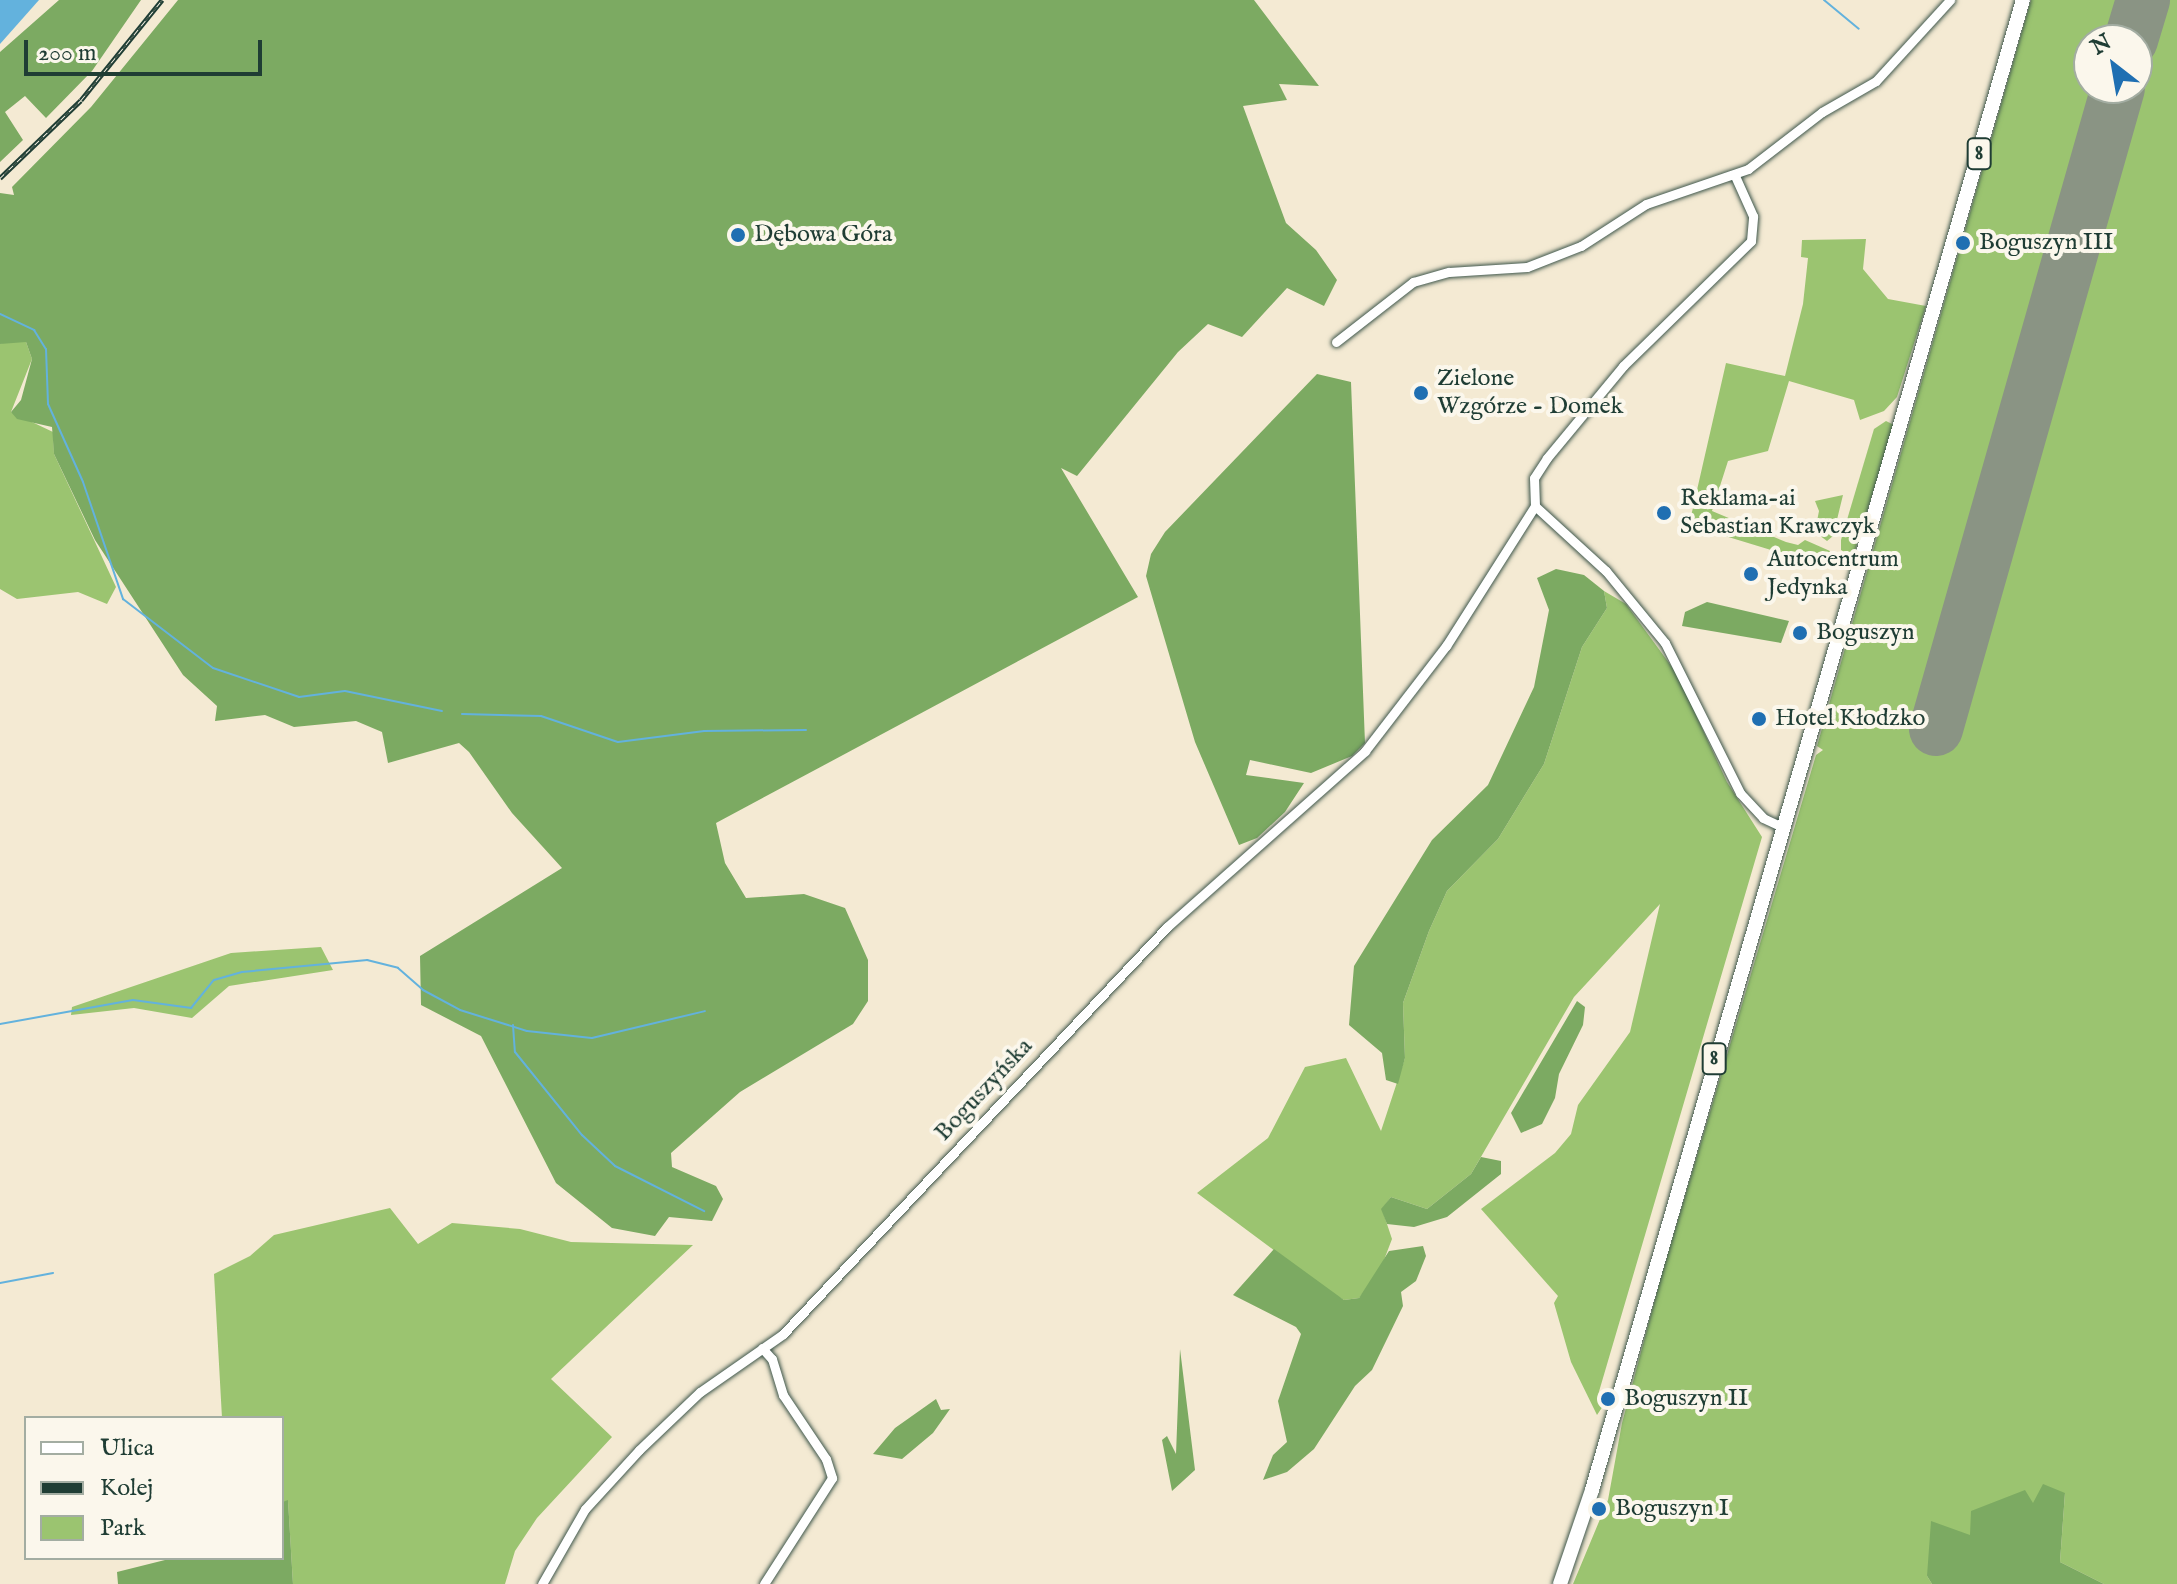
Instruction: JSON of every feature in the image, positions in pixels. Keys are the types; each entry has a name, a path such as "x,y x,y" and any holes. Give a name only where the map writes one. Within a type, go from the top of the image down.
{"highway":[{"name":"8","path":"1560,1584 1592,1490 2023,0"}],"street":[{"path":"1336,342 1413,282 1449,272 1527,267 1581,246 1646,204 1735,176 1789,143 1822,112 1876,81 1950,0"},
{"path":"1735,176 1753,216 1751,241 1586,409 1534,478 1535,506 1606,571 1665,643 1740,793 1763,818 1784,828"},
{"name":"Boguszyńska","path":"542,1584 585,1509 639,1450 700,1392 762,1348 814,1303 1167,927 1240,865 1379,734 1446,646 1535,506"},
{"path":"762,1348 772,1359 783,1395 826,1459 832,1478 764,1584"}],"green space":[{"path":"59,0 141,0 92,71 46,118 25,96 5,112 23,140 0,162 0,52"},
{"path":"178,0 1254,0 1319,86 1279,84 1287,100 1243,106 1286,223 1316,250 1337,280 1324,306 1287,288 1242,337 1208,324 1178,352 1077,476 1061,468 1138,597 716,823 725,863 746,898 804,894 845,908 868,960 868,1001 853,1024 740,1092 671,1153 672,1167 716,1186 723,1199 712,1221 669,1217 655,1236 612,1228 556,1183 481,1036 421,1005 420,956 562,868 512,813 469,752 459,743 388,763 382,732 356,721 294,727 265,715 215,721 217,706 183,675 95,540 54,454 52,427 17,419 11,412 21,400 32,359 26,342 0,344 0,193 14,195 12,187 91,107"},
{"path":"2031,0 2177,0 2177,1584 2104,1584 2060,1562 2065,1493 1971,1535 1927,1576 1932,1584 1573,1584 1608,1500 1622,1423 1661,1277 1816,755 1823,750 1817,746"},
{"path":"1866,239 1863,269 1888,299 1926,306 1897,397 1884,411 1860,420 1854,400 1789,381 1768,451 1728,461 1712,511 1786,542 1798,545 1805,540 1830,551 1829,562 1814,563 1689,525 1726,363 1785,376 1803,304 1808,258 1801,257 1802,240"},
{"path":"26,342 32,359 11,412 53,432 54,454 116,587 107,604 78,592 17,599 0,589 0,344"},
{"path":"1317,374 1351,382 1365,743 1352,756 1311,773 1250,760 1246,775 1304,783 1285,812 1257,838 1239,845 1195,742 1146,576 1151,554 1165,532"},
{"path":"1886,421 1894,425 1853,557 1841,550 1841,540 1874,429"},
{"path":"1843,495 1833,536 1827,541 1811,529 1810,520 1817,521 1819,511 1815,501"},
{"path":"1556,569 1584,575 1604,591 1607,608 1582,647 1544,764 1498,839 1447,891 1429,931 1403,1003 1405,1058 1398,1084 1386,1080 1382,1053 1349,1025 1354,966 1432,840 1488,785 1534,687 1549,610 1537,578"},
{"path":"1604,591 1626,604 1677,674 1727,782 1762,837 1598,1395 1603,1406 1597,1415 1571,1362 1554,1303 1558,1296 1481,1209 1555,1153 1571,1134 1578,1105 1630,1032 1660,904 1574,997 1471,1174 1427,1209 1391,1197 1382,1209 1392,1239 1379,1273 1359,1298 1344,1300 1330,1292 1197,1193 1268,1138 1305,1067 1346,1058 1381,1131 1405,1058 1403,1003 1429,931 1447,891 1498,839 1544,764 1582,647 1607,608"},
{"path":"1707,602 1789,621 1781,643 1682,626 1685,612"},
{"path":"321,947 333,970 229,986 192,1018 134,1008 71,1015 72,1007 231,953"},
{"path":"1577,1001 1585,1007 1583,1025 1559,1074 1555,1098 1542,1124 1521,1133 1511,1113"},
{"path":"1481,1157 1501,1161 1501,1174 1447,1217 1414,1227 1387,1224 1381,1209 1391,1197 1427,1209 1471,1174"},
{"path":"390,1208 418,1244 452,1223 520,1229 571,1242 693,1245 551,1379 612,1437 537,1518 515,1551 505,1584 293,1584 288,1501 284,1502 284,1416 222,1416 214,1274 250,1256 274,1235"},
{"path":"1423,1246 1426,1256 1416,1281 1401,1292 1403,1306 1372,1370 1355,1386 1314,1449 1287,1472 1263,1480 1273,1455 1287,1442 1278,1401 1301,1334 1296,1327 1233,1295 1274,1249 1344,1300 1359,1298 1389,1251"},
{"path":"1180,1349 1195,1470 1172,1491 1162,1440 1167,1436 1176,1454"},
{"path":"936,1399 941,1410 950,1409 933,1433 902,1459 873,1454 895,1428"},
{"path":"2043,1484 2065,1493 2060,1562 2104,1584 1932,1584 1927,1576 1931,1521 1970,1535 1971,1511 2025,1490 2033,1503"},
{"path":"288,1500 293,1584 118,1584 117,1572 165,1560 284,1560 284,1501"}],"water":[{"path":"0,0 39,0 0,44"}],"waterway":[{"path":"1824,0 1859,29"},
{"path":"0,314 34,330 46,349 48,404 83,482 123,599 213,668 299,697 345,691 442,711"},
{"path":"462,714 541,716 618,742 704,731 806,730"},
{"path":"0,1024 133,1000 191,1008 214,980 242,972 367,960 398,968 423,990 460,1010 527,1031 592,1038 705,1011"},
{"path":"513,1025 515,1052 582,1135 615,1166 704,1211"},
{"path":"0,1283 53,1273"}],"runway":[{"path":"2136,24 2143,0"},
{"path":"1936,729 2113,104"}],"railway":[{"path":"0,178 81,100 162,0"}],"place":[{"name":"Dębowa Góra","path":"738,235"},
{"name":"Boguszyn III","path":"1963,243"},
{"name":"Zielone Wzgórze - Domek","path":"1421,393"},
{"name":"Reklama-ai Sebastian Krawczyk","path":"1664,513"},
{"name":"Autocentrum Jedynka","path":"1751,574"},
{"name":"Boguszyn","path":"1800,633"},
{"name":"Hotel Kłodzko","path":"1759,719"},
{"name":"Boguszyn II","path":"1608,1399"},
{"name":"Boguszyn I","path":"1599,1509"}]}
